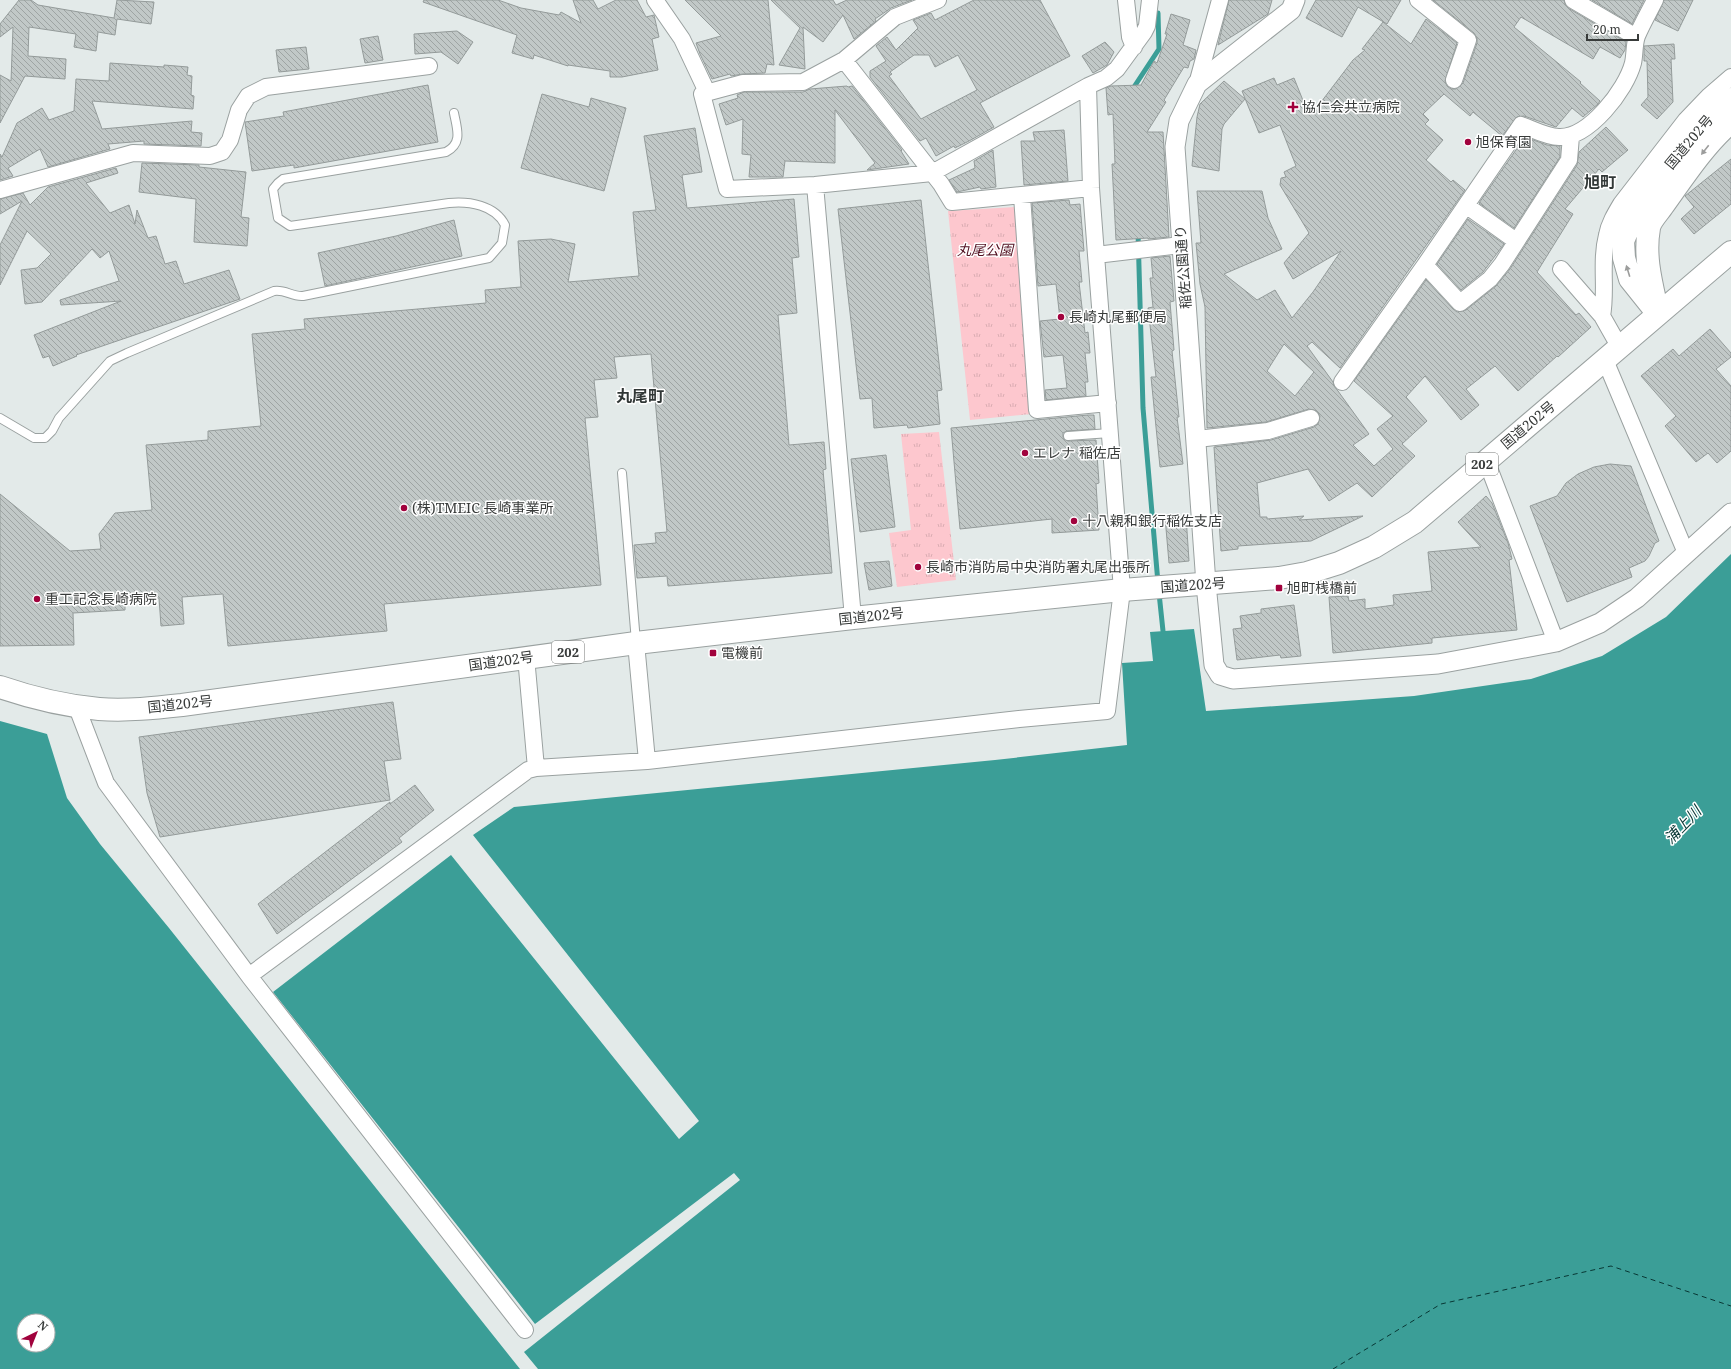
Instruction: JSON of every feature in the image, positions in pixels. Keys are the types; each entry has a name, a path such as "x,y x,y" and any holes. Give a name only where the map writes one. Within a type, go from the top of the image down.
{"highway":[{"name":"国道202号","path":"1658,314 1630,279 1624,258 1623,241 1633,217 1666,170 1715,111 1731,99"},
{"name":"国道202号","path":"1658,314 1649,272 1647,249 1649,225 1680,181 1712,141 1731,122"},
{"name":"国道202号","path":"0,687 30,697 100,709 135,709 182,705 636,643 854,618 1131,590 1279,578 1307,574 1339,563 1374,547 1415,522 1731,252"}],"street":[{"path":"655,0 682,39 707,92"},
{"path":"938,0 895,17 844,60 803,82 743,83 702,94 727,189 815,185 932,173 1088,86 1106,78 1117,69 1134,48 1147,26 1150,0"},
{"path":"1126,0 1130,37 1134,48"},
{"path":"1197,84 1220,0"},
{"name":"稲佐公園通り","path":"1295,0 1291,10 1197,84 1179,121 1175,147 1181,245 1197,439 1198,585 1214,665 1220,675 1233,679 1438,664 1556,642 1600,624 1631,602 1731,513"},
{"path":"1418,0 1468,40 1454,80"},
{"path":"1573,0 1636,37"},
{"path":"1342,382 1466,206 1520,125 1558,137 1571,136 1596,120 1608,107 1620,89 1632,64 1636,37 1655,0"},
{"path":"844,60 932,173 952,202 1091,188"},
{"path":"0,190 133,153 210,156 222,152 230,140 239,110 248,96 266,87 429,66"},
{"path":"1686,553 1612,353 1602,316 1604,304 1604,253 1607,235 1613,218 1621,204 1686,120 1709,96 1731,77"},
{"path":"250,976 528,770 536,768 647,761 1019,719 1108,711 1131,590 1110,433 1091,188 1088,86"},
{"path":"1425,265 1460,303 1495,274 1569,160 1571,136"},
{"path":"815,185 854,618"},
{"path":"1022,196 1037,410 1108,403"},
{"path":"1466,206 1516,240"},
{"path":"1096,255 1181,245"},
{"path":"1561,269 1602,316"},
{"path":"1197,439 1268,431 1311,418"},
{"path":"1486,460 1556,642"},
{"path":"636,643 647,761"},
{"path":"526,657 536,768"},
{"path":"76,705 106,783 250,976 525,1330"}],"lane":[{"path":"0,418 34,438 45,438 52,431 59,418 110,362 127,353 274,291 280,290 294,296 303,296 489,258 502,243 505,225 496,214 485,207 472,204 449,203 290,226 278,218 273,189 278,182 283,179 446,152 453,148 456,144 458,131 454,113"},
{"path":"1068,436 1110,433"},
{"path":"622,472 636,643"}],"green space":[{"name":"丸尾公園","path":"1015,207 1031,414 970,420 948,211"},
{"path":"939,432 956,580 897,587 889,533 911,530 901,434"}],"water":[{"name":"浦上川","path":"1731,554 1731,1369 538,1369 524,1352 740,1180 734,1173 535,1324 273,992 451,855 679,1139 699,1121 473,835 514,807 995,760 1127,745 1122,663 1153,661 1150,632 1194,629 1206,711 1414,696 1531,679 1602,656 1666,617"},
{"path":"0,721 47,734 67,798 100,844 169,928 520,1369 0,1369"}],"building":[{"path":"19,0 31,0 38,5 114,18 117,0 154,2 151,24 117,19 115,35 98,32 96,51 74,47 76,34 29,27 28,56 66,59 65,79 25,76 0,123 0,75 11,81 13,27 0,37 0,24"},
{"path":"424,0 498,0 521,8 559,15 561,12 581,23 573,0 593,0 598,9 616,0 637,0 646,17 654,15 659,37 652,39 658,70 622,77 610,77 610,71 568,66 534,55 533,59 512,53 517,35 423,2"},
{"path":"685,0 768,0 774,65 767,64 765,73 731,76 730,74 712,79 696,43 721,36"},
{"path":"771,0 833,0 836,5 847,0 912,0 891,8 875,19 876,21 854,39 843,15 823,42 803,27 805,69 779,65 800,28"},
{"path":"974,0 1040,0 1070,56 980,103 994,127 955,148 954,146 936,156 926,138 920,141 870,77 870,71 886,61 876,46 887,37 896,50 918,28 913,20 931,13 935,20","holes":["914,55 929,55 935,67 958,55 977,90 921,119 889,76 892,74 890,72"]},
{"path":"1229,0 1272,0 1268,14 1218,45"},
{"path":"1316,0 1401,0 1387,24 1358,7 1342,37 1306,18"},
{"path":"1433,0 1564,0 1568,8 1626,42 1625,50 1620,58 1600,47 1593,59 1521,17 1514,27 1581,82 1580,83 1600,101 1583,117 1572,108 1556,127 1524,116 1517,117 1502,136 1473,112 1470,116 1444,94 1423,114 1429,120 1425,124 1443,140 1426,160 1451,182 1453,180 1465,190 1340,368 1312,342 1307,346 1369,434 1353,445 1374,466 1393,449 1377,429 1393,416 1354,381 1426,280 1457,312 1466,310 1496,286 1510,269 1577,165 1579,152 1606,127 1628,150 1602,172 1599,169 1565,209 1573,214 1537,272 1576,315 1579,313 1591,327 1518,391 1495,366 1466,389 1479,405 1461,420 1425,376 1406,397 1427,421 1402,444 1415,456 1372,497 1357,483 1329,501 1308,469 1257,483 1260,517 1267,517 1267,519 1304,516 1299,520 1363,516 1311,541 1238,546 1238,549 1221,551 1214,447 1271,440 1314,427 1318,424 1320,416 1317,411 1309,409 1266,422 1207,428 1205,307 1200,284 1196,243 1201,243 1197,191 1262,191 1268,218 1282,249 1224,274 1257,300 1275,290 1292,318 1313,292 1341,251 1293,279 1284,263 1309,233 1280,185 1281,178 1286,177 1284,172 1296,166 1280,125 1259,133 1242,91 1274,78 1277,85 1294,78 1304,103 1315,110 1353,60 1365,50 1362,49 1383,22 1411,44 1426,19 1457,43 1445,81 1447,86 1451,89 1456,89 1463,83 1477,43 1477,38 1474,33","holes":["1284,344 1314,372 1295,396 1267,371"]},
{"path":"1592,0 1644,0 1632,24"},
{"path":"1664,0 1693,0 1678,31 1655,20"},
{"path":"1171,14 1190,20 1183,45 1196,50 1194,59 1190,61 1188,68 1184,67 1164,100 1166,102 1147,132 1163,132 1169,237 1116,240 1112,164 1115,164 1113,114 1108,115 1106,88 1111,86 1141,85 1154,61 1157,63 1167,34 1165,34"},
{"path":"457,31 473,42 458,64 441,52 415,54 414,34"},
{"path":"378,36 383,60 365,63 360,39"},
{"path":"1105,42 1114,52 1107,65 1093,73 1082,56"},
{"path":"1674,44 1675,59 1671,59 1673,102 1657,119 1641,105 1648,97 1647,61 1644,61 1644,46"},
{"path":"306,47 309,69 279,72 276,50"},
{"path":"110,63 164,67 164,65 188,67 187,75 192,76 191,95 194,96 193,109 92,101 102,129 192,121 191,132 202,133 201,146 144,144 144,141 108,144 110,149 48,167 40,149 8,168 13,176 0,180 0,154 2,157 17,123 42,108 49,120 74,111 76,79 109,81"},
{"path":"1224,81 1245,99 1224,124 1222,129 1219,171 1192,166 1197,117 1200,104"},
{"path":"428,85 438,142 294,168 294,165 252,171 245,122 284,116 283,112"},
{"path":"852,86 902,150 901,151 909,164 867,170 875,163 835,110 835,163 785,161 783,177 749,177 751,155 742,154 743,119 726,125 719,104 738,98 737,95 744,92 803,92 810,89"},
{"path":"542,94 589,107 591,98 626,108 604,191 521,168"},
{"path":"695,128 702,172 682,175 687,208 794,199 799,257 792,258 797,313 778,315 789,445 824,442 826,469 823,470 832,573 668,586 667,576 637,578 634,545 656,543 655,533 667,532 651,354 614,357 617,378 594,380 598,417 585,418 601,585 384,604 387,631 228,646 223,594 182,597 184,624 161,626 159,598 125,601 125,610 73,613 74,645 0,646 0,494 70,551 101,549 99,534 115,513 152,510 146,445 208,440 208,431 261,426 252,334 305,329 304,319 486,303 485,290 521,287 518,241 551,239 575,244 568,282 639,276 633,212 656,210 644,136"},
{"path":"1064,130 1068,181 1024,185 1021,141 1035,141 1033,132"},
{"path":"1525,137 1547,145 1560,146 1560,157 1514,228 1479,203"},
{"path":"993,150 996,187 981,189 980,187 957,192 949,180 975,168 974,161"},
{"path":"1731,159 1731,204 1694,234 1681,219 1694,207 1685,196"},
{"path":"142,163 199,165 199,167 246,172 241,217 249,218 247,246 194,242 196,199 139,192"},
{"path":"116,168 118,173 86,183 110,213 129,205 135,224 137,210 148,238 156,236 165,264 176,261 184,284 229,270 240,299 76,355 77,356 53,366 49,356 43,358 34,335 121,301 61,305 60,300 119,281 109,251 100,258 92,249 42,302 25,304 21,270 37,268 51,254 27,231 0,285 0,245 22,201 0,214 0,199 23,193 30,205 48,187"},
{"path":"921,200 942,390 937,391 940,424 908,428 907,425 874,428 872,398 860,399 838,209"},
{"path":"1069,200 1070,205 1080,204 1084,251 1079,251 1082,282 1079,282 1085,333 1088,332 1090,353 1085,353 1088,382 1085,382 1086,396 1046,400 1045,390 1067,388 1063,355 1044,357 1040,321 1060,319 1056,284 1038,286 1032,203"},
{"path":"1468,219 1504,244 1483,272 1461,290 1437,264"},
{"path":"454,220 462,256 325,286 318,253 396,236"},
{"path":"1170,256 1174,301 1170,302 1174,350 1172,351 1179,417 1177,417 1183,464 1160,467 1151,377 1156,377 1148,308 1153,307 1150,278 1153,278 1151,258"},
{"path":"1710,329 1731,353 1731,357 1716,369 1731,386 1731,451 1717,463 1708,453 1696,462 1665,426 1676,416 1641,376 1673,349 1679,356"},
{"name":"エレナ 稲佐店","path":"1094,415 1095,429 1067,431 1063,433 1063,437 1068,441 1096,440 1099,483 1096,484 1099,530 1052,533 1052,519 960,529 951,428"},
{"path":"886,455 895,527 860,532 851,459"},
{"path":"1610,464 1631,466 1659,541 1655,543 1645,561 1629,568 1632,577 1567,602 1530,506 1557,496 1566,483 1578,474 1594,467"},
{"path":"1486,496 1492,503 1508,543 1512,559 1509,560 1517,630 1432,638 1432,643 1333,653 1329,597 1348,596 1349,601 1365,599 1365,609 1394,605 1393,595 1432,591 1428,552 1481,547 1458,522"},
{"path":"1186,516 1189,561 1169,563 1165,517"},
{"path":"889,561 892,586 869,590 864,563"},
{"path":"1294,605 1301,656 1281,658 1280,655 1237,660 1233,629 1242,628 1240,616 1261,613 1261,609"},
{"path":"393,702 401,759 384,761 390,800 160,837 147,793 139,737"},
{"path":"415,785 434,810 399,838 402,842 277,934 258,904 390,802 390,804"}],"waterway":[{"path":"1132,90 1159,49 1158,13"},
{"path":"1138,232 1143,408 1158,583"},
{"path":"1159,593 1163,631"}],"ferry route":[{"path":"1333,1369 1441,1304 1611,1266 1731,1306"}],"place":[{"name":"協仁会共立病院","path":"1293,107"},
{"name":"旭保育園","path":"1468,142"},
{"name":"長崎丸尾郵便局","path":"1061,317"},
{"name":"エレナ 稲佐店","path":"1025,453"},
{"name":"(株)TMEIC 長崎事業所","path":"404,508"},
{"name":"十八親和銀行稲佐支店","path":"1074,521"},
{"name":"長崎市消防局中央消防署丸尾出張所","path":"918,567"},
{"name":"旭町桟橋前","path":"1279,588"},
{"name":"重工記念長崎病院","path":"37,599"},
{"name":"電機前","path":"713,653"}],"district":[{"name":"旭町","path":"1600,182"},
{"name":"丸尾町","path":"640,396"}]}
